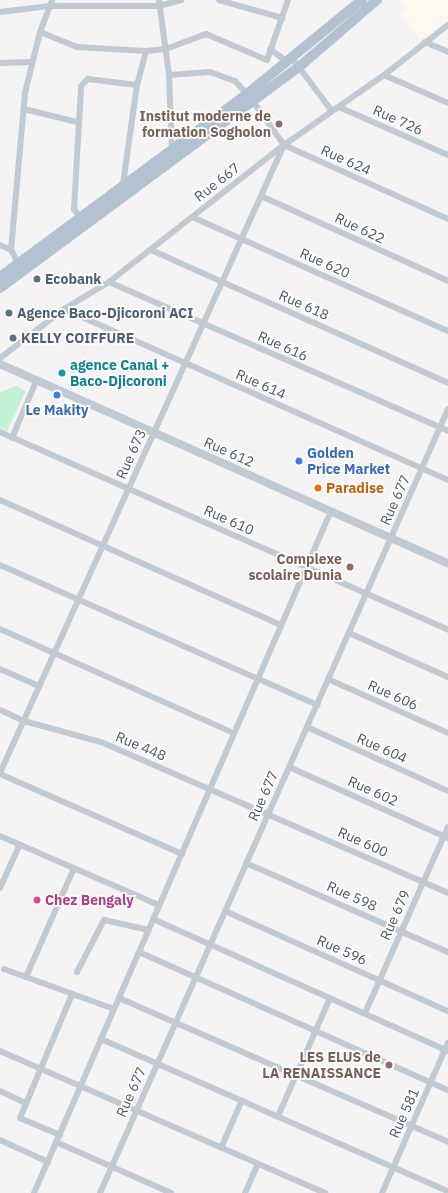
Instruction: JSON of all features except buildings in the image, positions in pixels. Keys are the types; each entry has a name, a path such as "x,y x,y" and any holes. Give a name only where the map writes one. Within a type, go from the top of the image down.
{"main road":[{"path":"250,97 290,60 362,0"},
{"path":"0,288 20,267 83,220 250,97 299,67 377,0"},
{"path":"83,220 123,184 172,155"},
{"path":"0,277 20,267"}],"street":[{"path":"0,12 51,3 159,3 181,0"},
{"path":"219,0 231,1 282,18"},
{"path":"40,32 77,47 146,51 166,49 206,34 266,60 288,0"},
{"path":"20,267 11,250 24,109 32,62 40,32 51,3"},
{"path":"159,3 169,75 172,155"},
{"name":"Rue 667","path":"0,358 64,309 109,282 284,145 384,75 448,25"},
{"path":"425,42 448,52"},
{"path":"270,49 290,60 299,67 332,111"},
{"path":"123,184 137,85 146,51"},
{"path":"0,63 32,62"},
{"path":"169,75 210,72 235,81 250,97 284,145"},
{"path":"384,75 448,103"},
{"path":"83,220 74,209 77,122 84,81 88,79 137,85"},
{"name":"Rue 726","path":"339,107 448,155"},
{"path":"24,109 77,122"},
{"name":"Rue 673","path":"0,774 284,145"},
{"name":"Rue 624","path":"284,145 448,219"},
{"name":"Rue 622","path":"261,196 448,281"},
{"name":"Rue 620","path":"192,218 448,331"},
{"path":"0,245 11,250"},
{"name":"Rue 618","path":"150,250 448,383"},
{"name":"Rue 616","path":"109,282 448,431"},
{"name":"Rue 614","path":"64,309 448,480"},
{"name":"Rue 612","path":"0,364 37,379 154,433 448,563"},
{"path":"12,438 37,379"},
{"name":"Rue 677","path":"100,1193 448,409"},
{"name":"Rue 610","path":"0,432 448,630"},
{"path":"0,500 281,625"},
{"path":"34,1193 331,511"},
{"path":"0,564 317,705"},
{"path":"0,629 234,733"},
{"path":"348,633 448,677"},
{"path":"0,669 39,686"},
{"name":"Rue 606","path":"328,679 448,733"},
{"name":"Rue 448","path":"0,710 24,721 101,742 268,814"},
{"name":"Rue 604","path":"307,727 448,791"},
{"name":"Rue 602","path":"289,767 446,837"},
{"path":"0,774 182,854"},
{"name":"Rue 600","path":"268,814 448,893"},
{"name":"Rue 679","path":"365,1014 423,882 446,837 448,827"},
{"path":"0,836 159,905"},
{"path":"0,888 20,844"},
{"name":"Rue 598","path":"246,863 448,952"},
{"path":"26,977 74,868"},
{"name":"Rue 596","path":"225,910 448,1011"},
{"path":"153,919 365,1014 447,1048"},
{"path":"77,972 104,920 149,930"},
{"path":"139,952 448,1090"},
{"path":"4,969 114,1009"},
{"path":"60,1135 20,1118 72,994"},
{"path":"119,998 448,1142"},
{"path":"278,1116 330,998"},
{"path":"101,1039 448,1191"},
{"name":"Rue 581","path":"382,1193 447,1048"},
{"path":"0,1051 324,1193"},
{"path":"0,1091 26,1103"},
{"path":"221,1148 242,1100"},
{"path":"0,1140 48,1162"},
{"path":"56,1142 171,1193"},
{"path":"245,1193 258,1164"}],"shaded area":[{"path":"399,0 448,0 448,20 420,39 400,15 407,8"}],"green space":[{"path":"16,386 26,391 7,431 0,428 0,392"}],"place":[{"name":"Institut moderne de formation Sogholon","path":"279,124"},
{"name":"Ecobank","path":"37,279"},
{"name":"Agence Baco-Djicoroni ACI","path":"9,313"},
{"name":"KELLY COIFFURE","path":"13,338"},
{"name":"agence Canal + Baco-Djicoroni","path":"62,373"},
{"name":"Le Makity","path":"57,395"},
{"name":"Golden Price Market","path":"299,461"},
{"name":"Paradise","path":"318,488"},
{"name":"Complexe scolaire Dunia","path":"350,567"},
{"name":"Chez Bengaly","path":"37,900"},
{"name":"LES ELUS de LA RENAISSANCE","path":"389,1065"}]}
